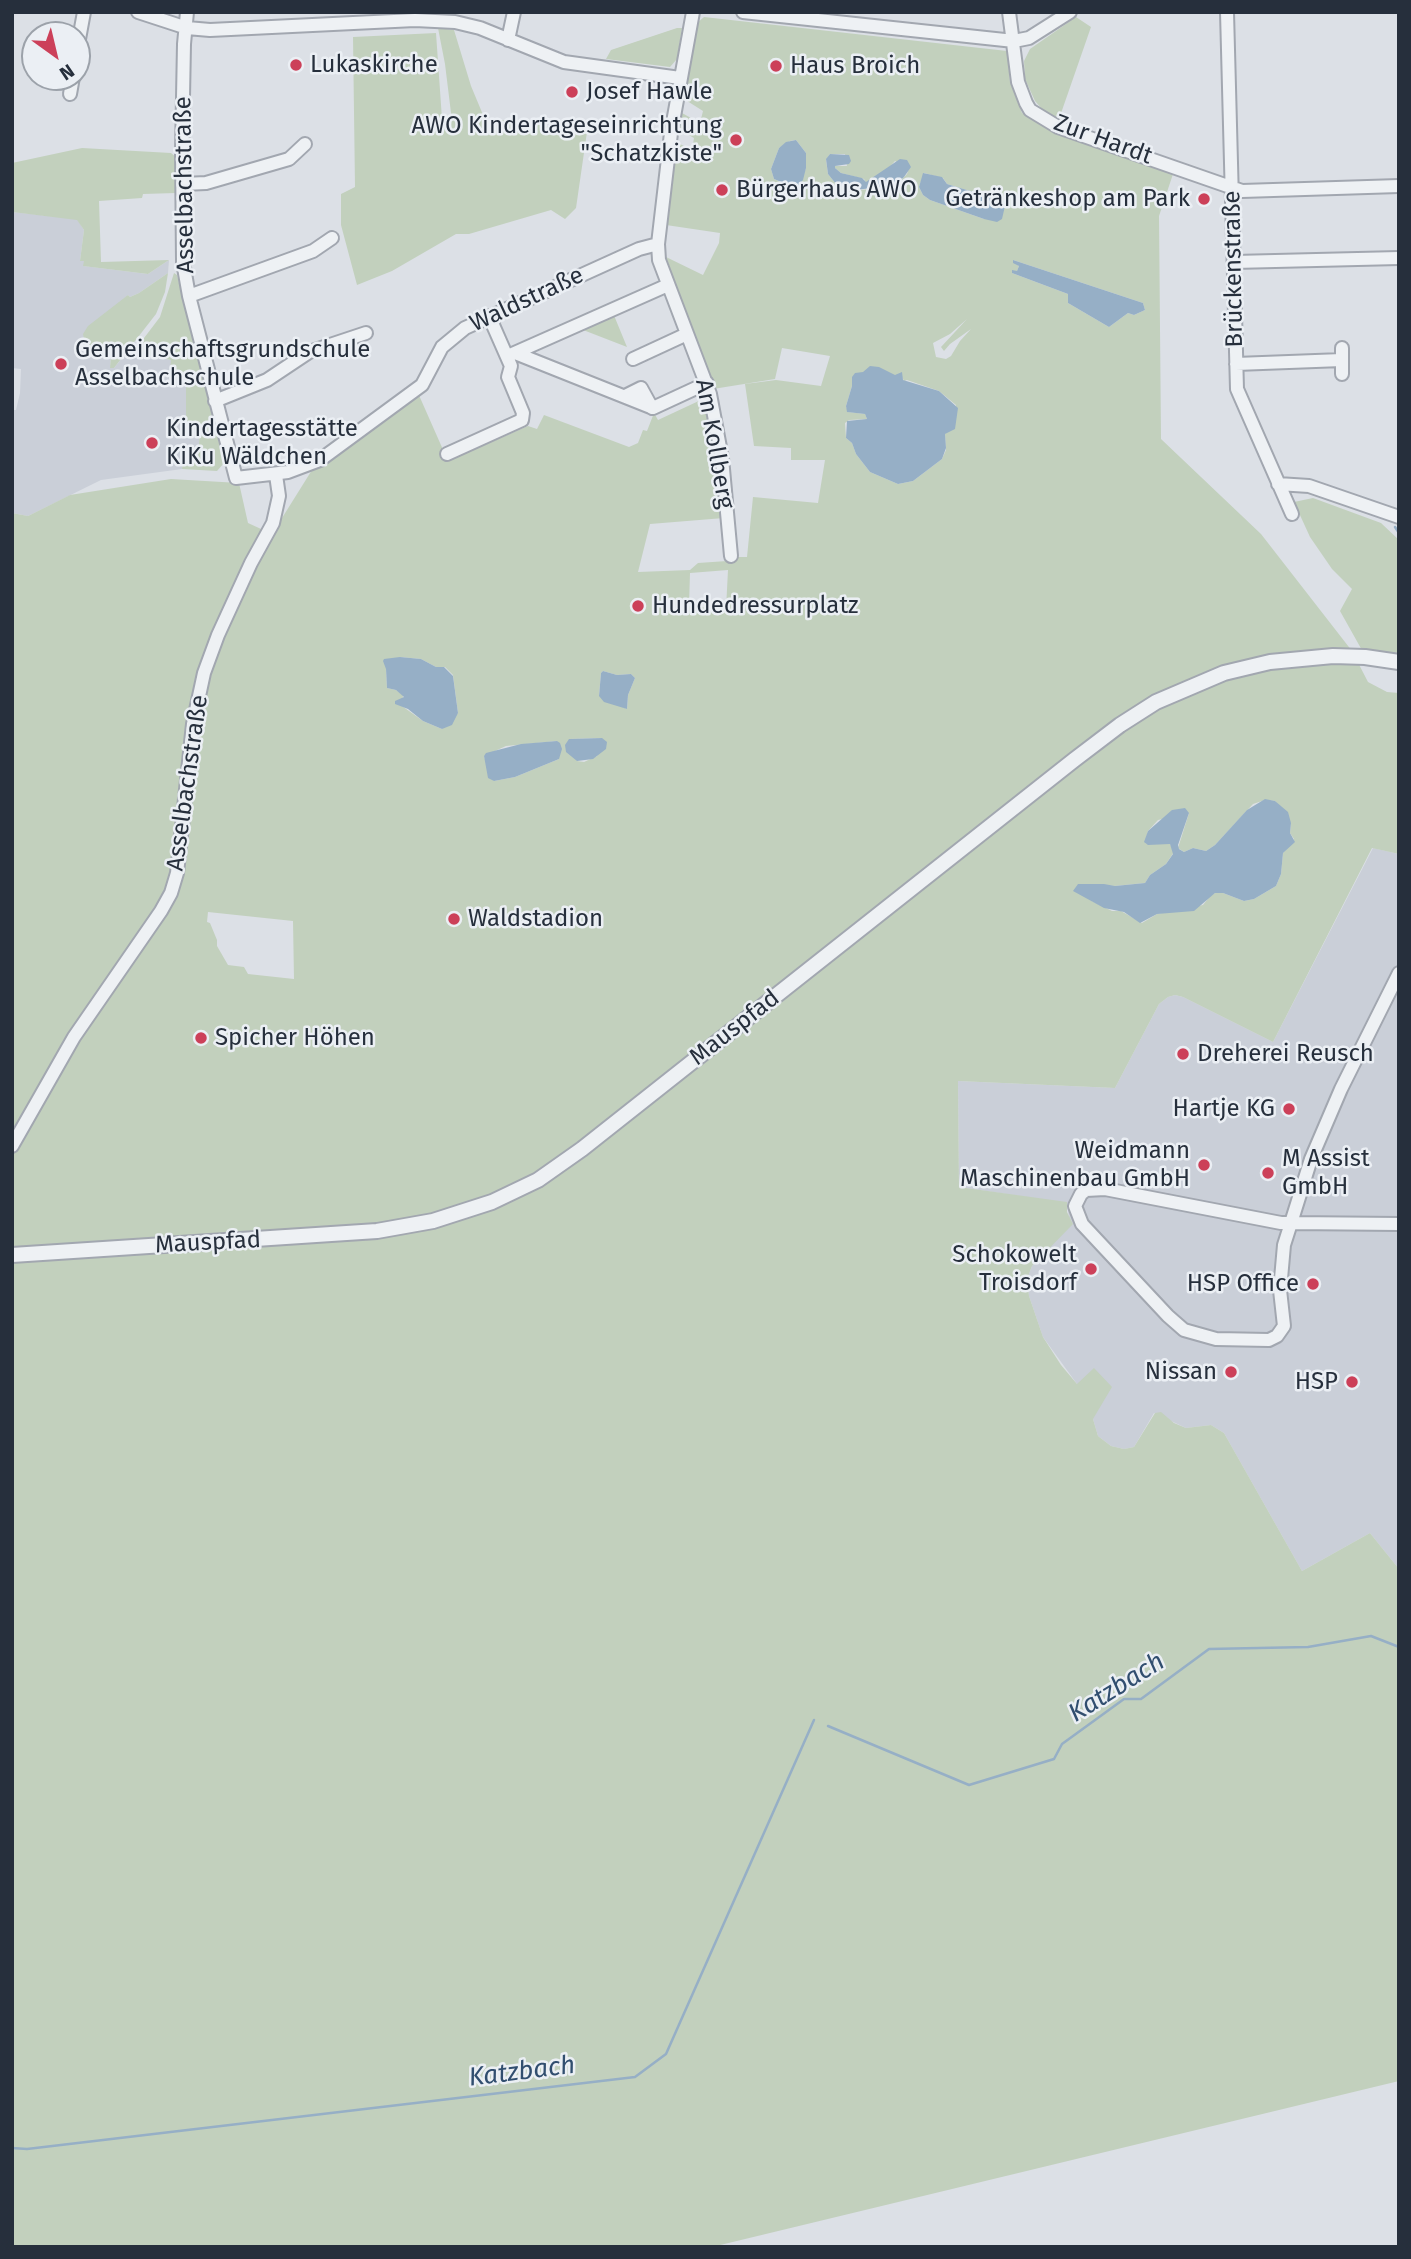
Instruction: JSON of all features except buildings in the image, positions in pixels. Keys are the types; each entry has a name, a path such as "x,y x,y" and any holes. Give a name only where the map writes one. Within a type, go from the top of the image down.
{"street":[{"path":"138,12 187,28 210,30 455,22 480,28 564,62 680,78"},
{"name":"Asselbachstraße","path":"187,12 184,44 183,262 189,296 236,478"},
{"path":"508,40 514,12"},
{"path":"658,244 669,146 693,12"},
{"path":"743,12 1014,41 1029,38 1070,12"},
{"name":"Zur Hardt","path":"1009,12 1018,82 1030,110 1058,127 1242,191 1399,186"},
{"name":"Brückenstraße","path":"1227,12 1236,364 1240,398 1292,514"},
{"path":"183,184 206,183 289,159 305,144"},
{"path":"189,296 313,251 332,238"},
{"name":"Am Kollberg","path":"658,244 659,260 707,383 722,458 731,556"},
{"name":"Waldstraße","path":"236,478 276,475 320,460 422,385 437,356 451,338 465,328 639,249 658,244"},
{"path":"1234,262 1399,258"},
{"path":"511,355 668,285"},
{"path":"447,454 522,420 523,413 508,377 511,355 489,316"},
{"path":"215,401 267,380 309,352 366,333"},
{"path":"633,359 687,334"},
{"path":"1236,364 1342,354 1342,374"},
{"path":"511,355 625,396 641,388 653,408 707,383"},
{"name":"Asselbachstraße","path":"12,1146 74,1037 162,911 171,893 177,873 193,724 204,673 251,563 273,523 279,496 276,475"},
{"path":"1278,484 1309,486 1399,517"},
{"name":"Mauspfad","path":"12,1255 377,1231 433,1221 492,1202 537,1180 582,1149 1074,760 1143,710 1197,683 1251,665 1312,657 1360,657 1399,662"},
{"path":"1399,973 1341,1089 1316,1148 1291,1223 1280,1272 1284,1319 1281,1332 1269,1340 1216,1339 1194,1334 1172,1321 1082,1224 1075,1206 1080,1194 1086,1190 1105,1189 1291,1223 1399,1224"},
{"path":"1385,999 1399,995"}],"shaded area":[{"name":"Gemeinschaftsgrundschule Asselbachschule","path":"12,212 77,219 84,230 80,261 84,261 84,266 148,274 169,260 168,273 139,293 130,297 128,295 87,344 87,353 111,356 110,368 114,368 135,342 141,354 171,360 186,372 186,425 200,426 198,459 183,459 182,469 101,480 28,516 12,513 12,410 16,410 20,393 21,369 12,368"},
{"path":"1373,848 1399,854 1399,1569 1370,1533 1302,1571 1224,1433 1211,1425 1186,1428 1154,1413 1134,1447 1124,1449 1111,1446 1098,1436 1077,1384 1043,1337 1029,1296 1027,1279 1032,1266 1069,1219 1067,1203 959,1187 958,1081 1115,1088 1159,1004 1175,995 1273,1042"}],"green space":[{"path":"704,17 1007,51 1010,82 1022,113 1053,132 1173,174 1159,216 1161,439 1261,534 1352,651 1368,682 1387,692 1399,693 1399,854 1372,848 1273,1042 1175,995 1159,1004 1115,1088 958,1081 959,1187 1067,1202 1067,1212 1073,1224 1032,1266 1027,1279 1029,1296 1043,1337 1077,1384 1094,1368 1112,1387 1093,1419 1098,1436 1111,1446 1124,1449 1134,1447 1155,1413 1161,1412 1174,1423 1186,1428 1211,1425 1224,1433 1302,1571 1370,1533 1399,1569 1399,2081 712,2247 12,2247 12,513 28,516 70,495 171,479 239,483 248,523 272,534 312,470 418,393 448,461 528,426 537,429 544,415 629,447 638,443 643,430 647,431 654,413 658,420 703,399 722,492 724,518 650,524 638,572 690,570 698,563 747,557 753,497 818,503 825,460 791,460 791,448 754,446 745,384 776,380 821,386 830,356 782,348 775,379 713,389 666,257 703,275 719,243 720,233 666,225 678,143 692,150 694,138 680,130 682,113 700,123 703,111 684,99 696,24","holes":["796,140 806,153 806,168 796,188 774,179 771,169 779,148","830,154 845,154 847,166 835,168 841,173 864,179 866,183 888,169 895,161 909,168 897,184 880,189 853,190 836,184 828,174 826,160","924,173 943,178 947,184 999,200 991,219 930,200 923,195 919,187","1013,260 1143,303 1145,310 1134,315 1128,313 1109,327 1068,303 1068,294 1012,273 1017,271 1019,266","967,319 941,347 944,351 971,329 951,356 946,359 936,357 933,343 950,334","895,375 902,377 904,381 939,391 956,405 956,416 945,434 946,450 942,459 913,481 898,484 870,472 856,454 852,443 846,438 845,423 849,420 867,419 865,414 848,412 846,406 852,386","728,570 726,609 689,606 690,573","400,657 421,659 436,667 445,667 453,675 458,713 442,729 423,721 402,706 403,695 387,688 386,669","603,671 617,675 631,674 635,678 628,695 627,709 599,695","602,738 597,756 584,762 577,761 569,739","557,741 559,759 515,777 494,781 484,756 506,746","1265,800 1275,801 1291,823 1290,833 1294,839 1283,853 1281,874 1276,886 1254,899 1244,901 1223,893 1215,893 1203,905 1157,914 1142,923 1121,911 1112,911 1092,901 1085,896 1078,884 1115,886 1145,883 1150,875 1166,864 1174,852 1170,844 1145,843 1148,831 1158,820 1189,813 1178,848 1184,852 1193,848 1206,851 1215,845 1253,804","208,912 293,921 294,979 248,974 244,967 228,965 217,946 210,923 207,922"]},
{"path":"1076,17 1091,27 1059,119 1042,109 1035,101 1025,79 1024,61 1030,49"},
{"path":"438,28 454,30 471,86 486,122 504,120 587,132 576,208 565,219 551,210 469,234 456,234 392,271 357,285 341,225 341,194 355,187 353,37 436,33 442,119 452,121"},
{"path":"682,28 677,59 670,67 606,59 611,50"},
{"path":"82,148 171,153 177,158 176,193 143,194 142,198 99,201 101,262 169,260 148,274 83,266 84,261 80,261 84,230 77,220 12,212 12,163"},
{"path":"168,273 165,292 156,314 114,368 110,368 111,356 87,353 83,334 88,326 128,295 130,297 139,293"},
{"path":"174,273 177,275 224,463 217,471 182,469 183,459 198,459 200,427 186,425 186,372 170,371 171,360 141,354 138,346 160,317"},
{"path":"613,313 627,347 578,328"},
{"path":"1313,498 1381,523 1399,540 1399,656 1363,652 1340,611 1352,589 1332,569 1310,537 1294,502"}],"water":[{"path":"796,140 806,153 806,168 803,180 796,188 774,179 771,169 779,148 786,142"},
{"path":"830,154 849,155 849,164 835,168 866,182 900,159 907,160 911,167 894,186 853,190 836,184 828,174 826,159"},
{"path":"923,173 942,177 947,184 1003,201 1005,206 1002,219 997,222 984,219 930,200 923,195 919,187"},
{"path":"1013,260 1143,303 1145,310 1134,315 1128,313 1109,327 1068,303 1068,294 1012,273 1012,270 1017,271 1019,266 1013,263"},
{"path":"870,366 879,367 895,375 902,372 903,380 939,391 958,408 955,429 945,434 946,448 942,459 913,481 898,484 870,472 846,438 847,421 867,419 865,414 847,412 846,406 852,377"},
{"path":"400,657 421,659 436,667 444,667 453,676 458,713 452,725 442,729 395,704 395,701 404,697 396,690 387,688 383,661"},
{"path":"603,671 617,675 631,674 635,678 628,695 627,709 604,702 599,696"},
{"path":"602,738 607,742 606,749 593,759 577,761 566,752 565,745 569,739"},
{"path":"557,741 562,749 559,759 515,777 494,781 488,778 484,756 486,753 521,744"},
{"path":"1265,799 1275,801 1288,812 1290,833 1295,842 1283,853 1281,874 1276,886 1254,899 1244,901 1223,893 1215,893 1194,911 1157,914 1140,923 1124,912 1104,908 1073,891 1078,884 1115,886 1145,883 1173,854 1170,844 1148,845 1144,842 1148,831 1172,810 1185,808 1189,813 1179,849 1184,852 1193,848 1206,851 1215,845 1247,810"}],"waterway":[{"path":"1395,527 1399,533"},
{"name":"Katzbach","path":"828,1726 969,1785 1054,1759 1062,1744 1124,1699 1141,1699 1209,1649 1308,1647 1371,1636 1399,1647"},
{"name":"Katzbach","path":"12,2148 27,2149 635,2077 666,2054 814,1720"}],"place":[{"name":"Lukaskirche","path":"296,65"},
{"name":"Haus Broich","path":"776,66"},
{"name":"Josef Hawle","path":"572,92"},
{"name":"AWO Kindertageseinrichtung \"Schatzkiste\"","path":"736,140"},
{"name":"Bürgerhaus AWO","path":"722,190"},
{"name":"Getränkeshop am Park","path":"1204,199"},
{"name":"Gemeinschaftsgrundschule Asselbachschule","path":"61,364"},
{"name":"Kindertagesstätte KiKu Wäldchen","path":"152,443"},
{"name":"Hundedressurplatz","path":"638,606"},
{"name":"Waldstadion","path":"454,919"},
{"name":"Spicher Höhen","path":"201,1038"},
{"name":"Dreherei Reusch","path":"1183,1054"},
{"name":"Hartje KG","path":"1289,1109"},
{"name":"Weidmann Maschinenbau GmbH","path":"1204,1165"},
{"name":"M Assist GmbH","path":"1268,1173"},
{"name":"Schokowelt Troisdorf","path":"1091,1269"},
{"name":"HSP Office","path":"1313,1284"},
{"name":"Nissan","path":"1231,1372"},
{"name":"HSP","path":"1352,1382"}]}
